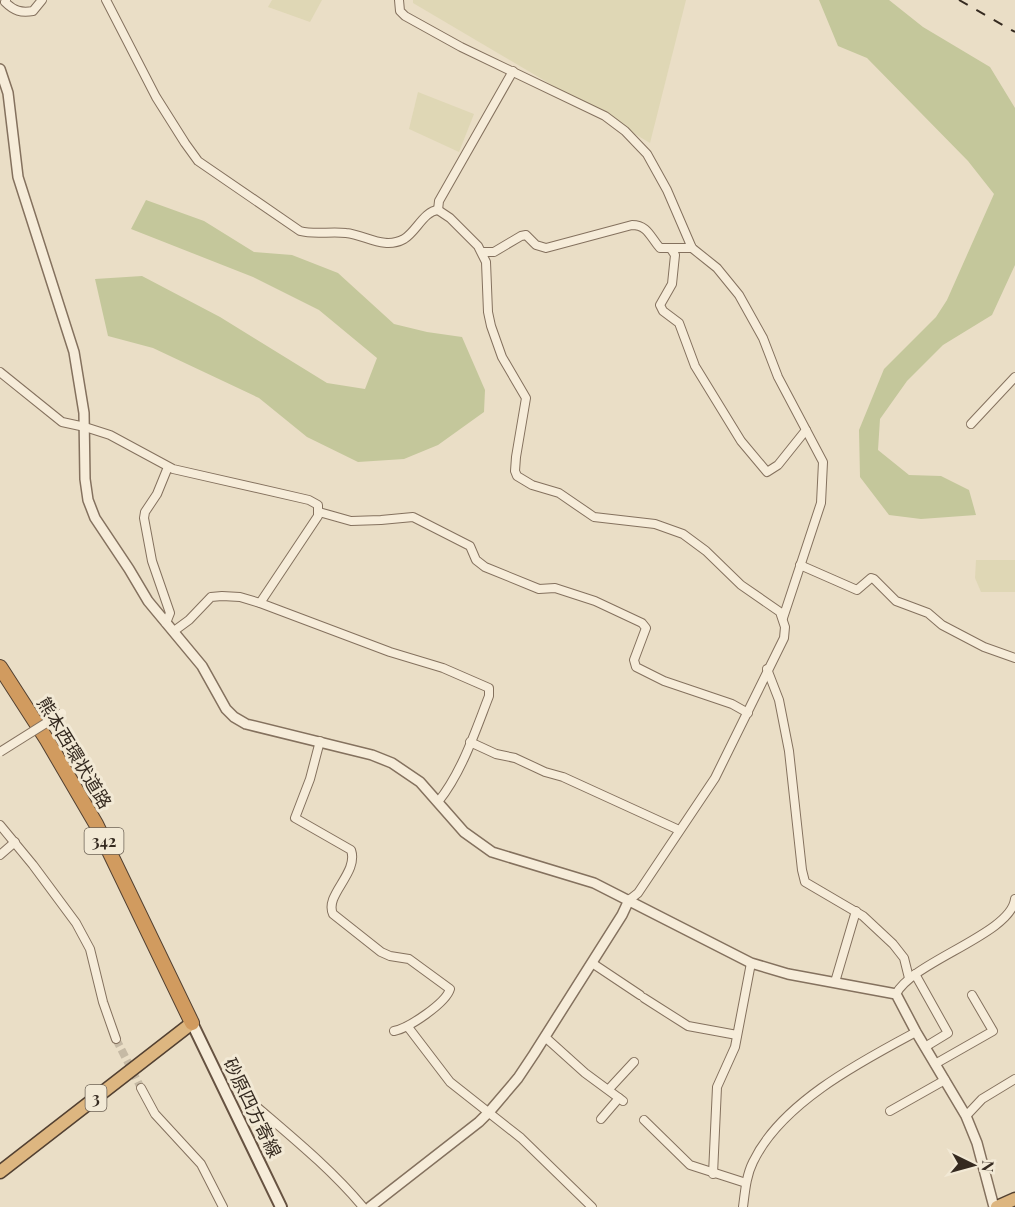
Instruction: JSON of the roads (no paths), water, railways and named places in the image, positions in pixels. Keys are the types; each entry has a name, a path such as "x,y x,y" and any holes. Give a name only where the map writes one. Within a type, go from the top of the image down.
{"highway":[{"name":"熊本西環状道路","path":"0,667 48,740 96,824 192,1023"},
{"name":"3","path":"0,1172 192,1023"},
{"path":"995,1207 1015,1199"}],"main road":[{"name":"砂原四方寄線","path":"192,1023 281,1207"}],"street":[{"path":"6,0 5,2 12,9 23,12 33,10 42,0"},
{"path":"106,0 156,97 198,161 300,231 311,234 331,232 353,234 376,242 394,243 409,236 431,211 438,210 450,218 483,252 486,262 488,312 491,327 502,357 526,398 516,457 517,476 568,498 594,517 654,524 683,534 706,551 741,585 775,607 783,618 785,627 784,638 715,778 638,893 629,900 592,963 518,1078 479,1122 370,1207"},
{"path":"399,0 400,11 405,16 461,47 605,116 625,130 656,167 692,248 717,268 739,295 763,338 778,377 824,462 820,503 783,618"},
{"path":"0,69 8,93 18,177 74,352 85,427 84,479 88,500 96,518 148,601 202,666 226,709 246,724 320,741 372,755 392,763 420,782 464,832 492,852 594,883 751,963 788,974 896,993"},
{"path":"438,210 439,201 513,71"},
{"path":"483,252 494,252 526,235 536,245 546,248 632,225 641,225 647,229 660,248 692,248"},
{"path":"671,249 675,255 672,284 660,305 663,311 679,323 695,366 741,441 767,472 778,465 806,430"},
{"path":"0,372 62,422 85,427 121,441 168,468 309,500 318,505 319,512 260,603"},
{"path":"970,424 1015,377"},
{"path":"166,623 170,613 148,549 144,518 168,468"},
{"path":"319,512 351,520 413,517 470,546 476,560 484,567 539,589 557,588 617,610 642,623 646,628 634,660 636,667 664,681 732,704 748,713"},
{"path":"800,565 857,590 871,578 874,579 896,601 928,613 942,625 984,647 1015,658"},
{"path":"174,631 189,620 211,597 240,597 390,652 443,668 486,686 490,691 489,696 470,742 447,791 438,802"},
{"path":"767,669 779,700 789,752 802,870 806,882 863,916 893,944 904,958 912,976 948,1033 925,1047"},
{"path":"0,752 62,713"},
{"path":"320,741 295,818 351,850 353,856 348,873 332,902 333,914 381,952 390,956 409,958 450,989 440,1002 408,1027 394,1031"},
{"path":"470,742 496,754 515,758 545,772 563,777 679,830"},
{"path":"0,825 76,923 90,949 103,1002 116,1039"},
{"path":"0,855 15,842"},
{"path":"896,993 901,984 912,976 1000,921 1015,906 1015,899"},
{"path":"835,982 856,911"},
{"path":"592,963 688,1026 737,1035"},
{"path":"713,1174 717,1087 735,1047 751,963"},
{"path":"896,993 916,1032 966,1116 977,1143 995,1207"},
{"path":"935,1064 993,1031 972,994"},
{"path":"408,1027 450,1082 490,1111 521,1138 592,1207"},
{"path":"743,1207 746,1183 752,1163 782,1120 857,1063 916,1032"},
{"path":"545,1037 585,1073 621,1099 601,1119"},
{"path":"609,1089 634,1062"},
{"path":"966,1116 982,1100 1015,1079"},
{"path":"890,1111 945,1080"},
{"path":"141,1088 155,1114 201,1164 223,1207"},
{"path":"242,1094 320,1163 351,1192 363,1207"},
{"path":"644,1120 690,1166 746,1183"}],"tunnel":[{"path":"116,1039 141,1088"}],"railway":[{"path":"959,0 1015,32"}]}
